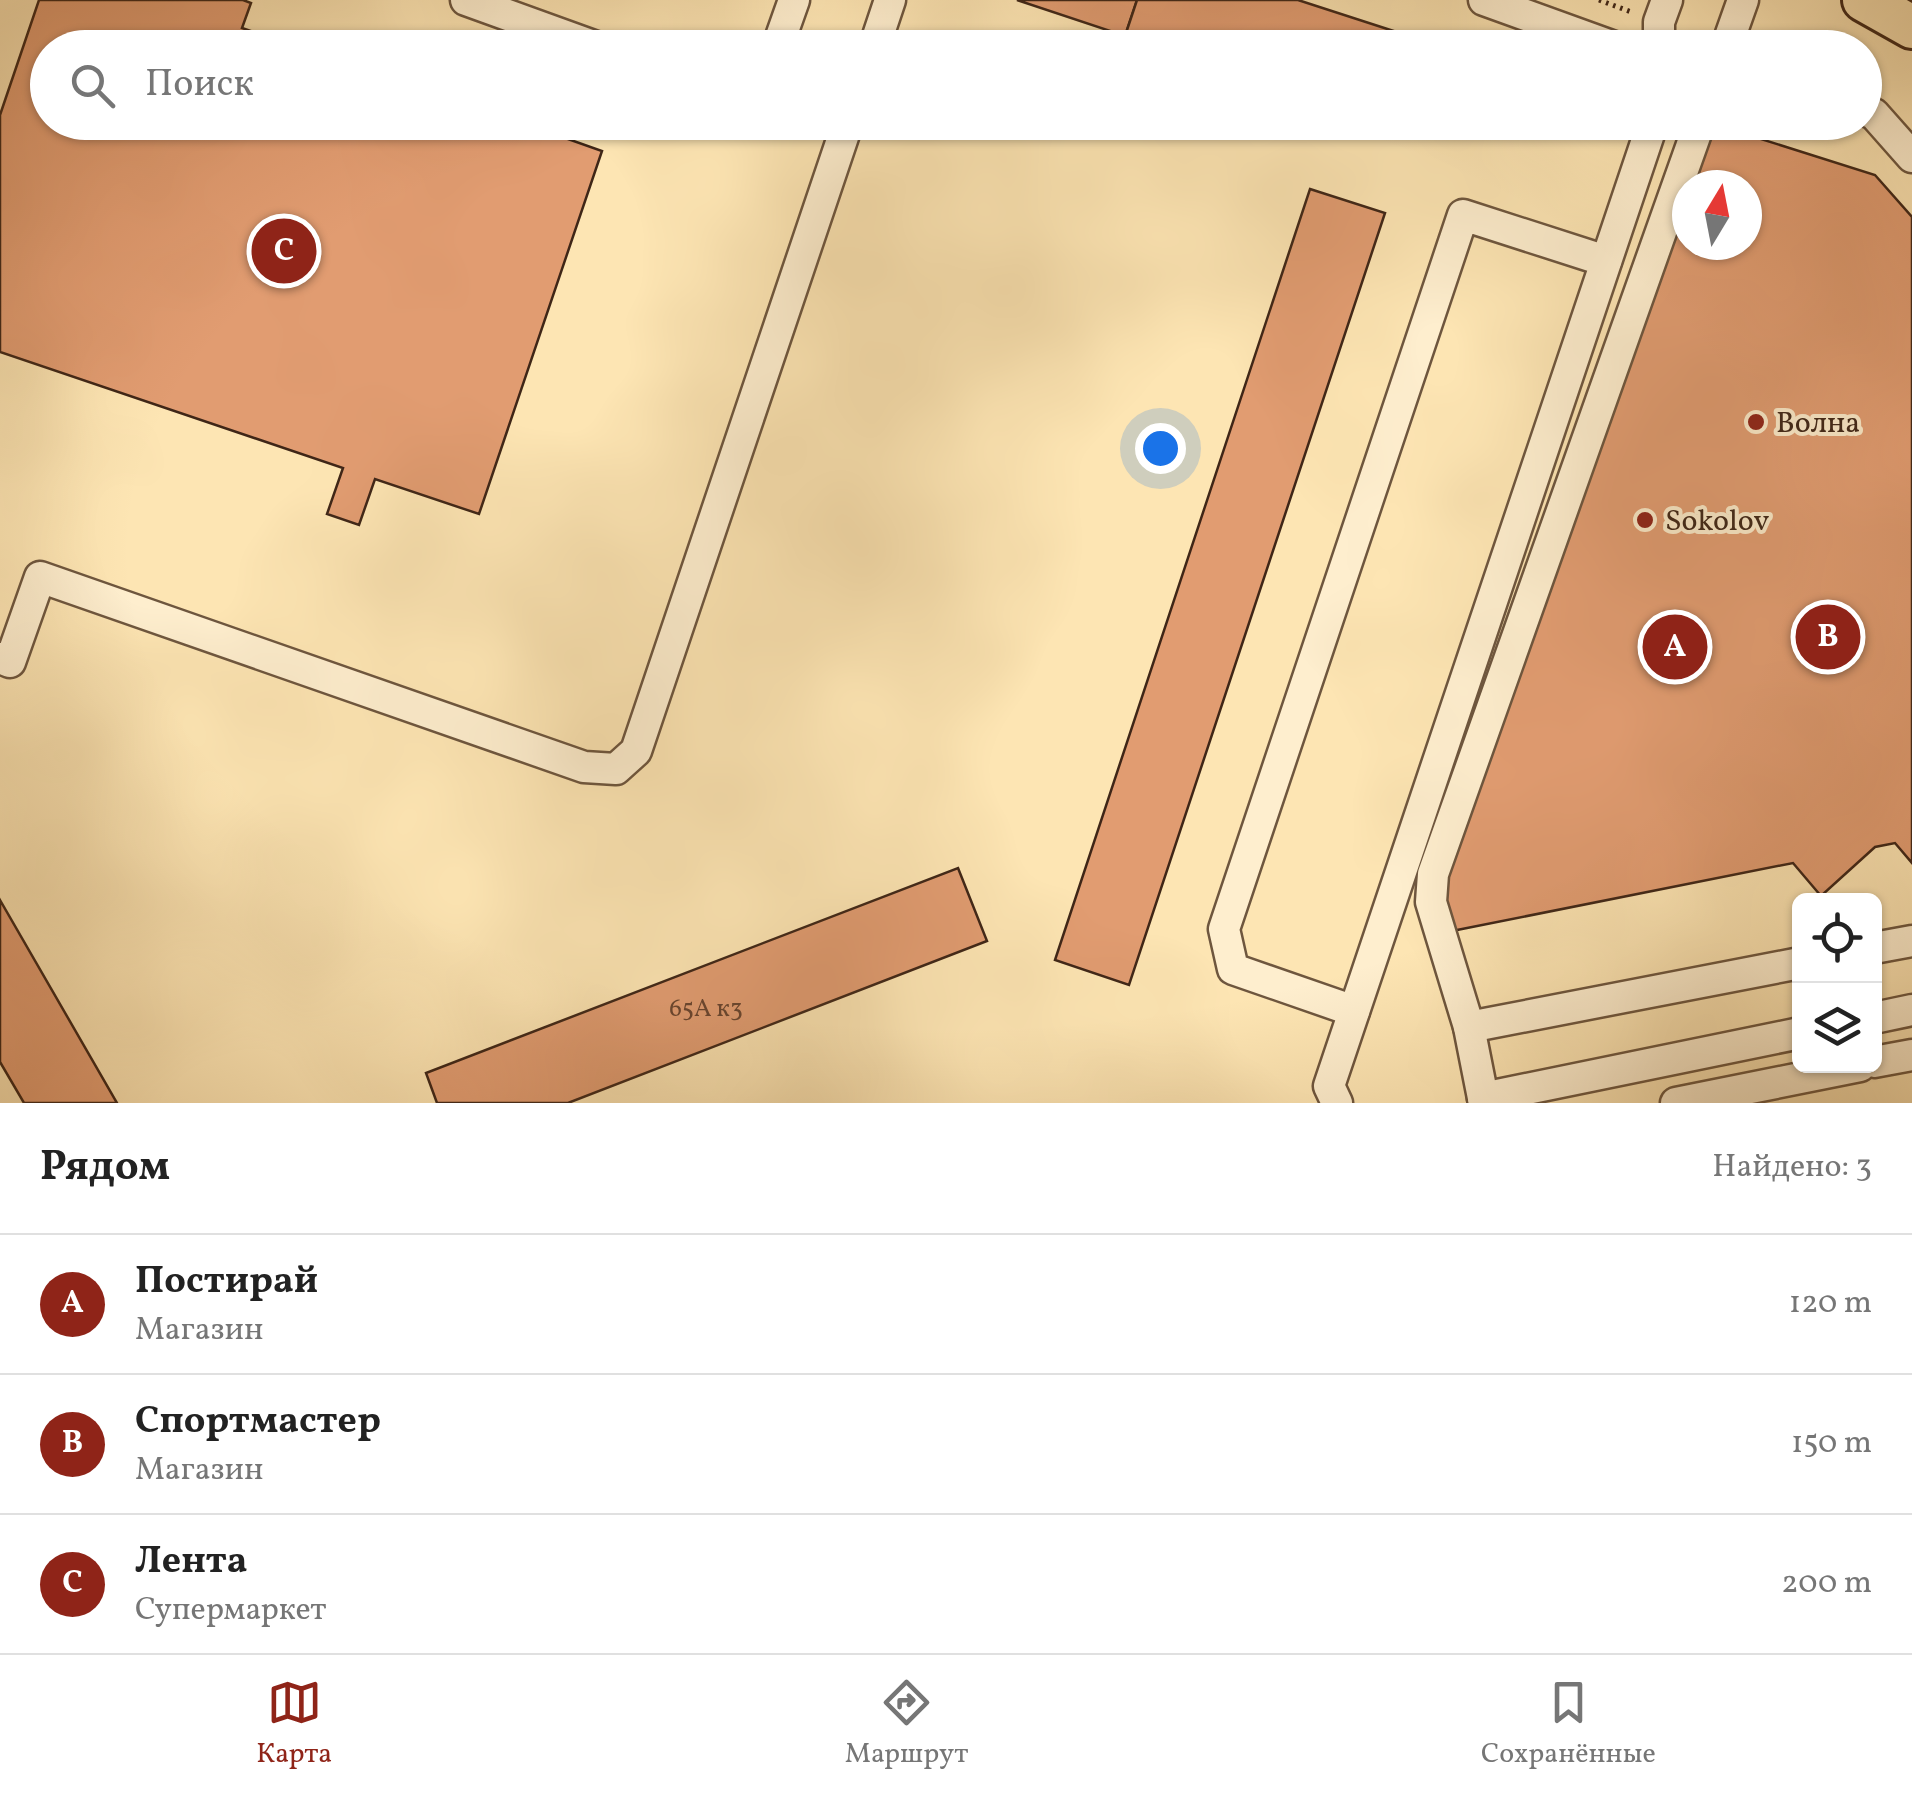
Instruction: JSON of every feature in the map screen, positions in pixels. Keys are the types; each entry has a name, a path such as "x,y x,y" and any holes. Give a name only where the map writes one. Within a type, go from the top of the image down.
{"highway":[{"path":"1864,0 1912,27"}],"street":[{"path":"466,0 550,30"},
{"path":"783,30 794,0"},
{"path":"880,30 890,0"},
{"path":"1484,0 1567,30"},
{"path":"1659,30 1667,0"},
{"path":"1732,30 1743,0"},
{"path":"1882,123 1912,157"},
{"path":"0,658 10,662 40,577 584,768 616,769 636,751 842,140"},
{"path":"1337,1103 1329,1086 1647,140"},
{"path":"1694,140 1433,874 1432,902 1470,1028 1483,1100 1792,1035"},
{"path":"1354,1011 1232,969 1224,928 1423,334 1463,216 1606,261"},
{"path":"1882,947 1912,941"},
{"path":"1470,1028 1792,965"},
{"path":"1882,1016 1912,1010"},
{"path":"1882,1061 1912,1055"},
{"path":"1676,1103 1825,1073"}],"building":[{"path":"39,0 243,0 251,3 242,28 248,30 30,30 30,140 571,140 602,151 479,514 375,479 359,525 327,514 343,468 0,352 0,115"},
{"path":"1017,0 1137,0 1127,30 1107,30"},
{"path":"1137,0 1298,0 1391,30 1127,30"},
{"name":"Волна","path":"1701,140 1764,140 1875,175 1912,217 1912,863 1895,843 1875,847 1824,893 1818,893 1793,863 1452,931 1442,881 1672,222 1672,260 1762,260 1762,170 1690,170"},
{"path":"1310,189 1385,213 1129,985 1055,960"},
{"path":"958,868 987,941 568,1103 437,1103 426,1073"},
{"path":"0,900 117,1103 24,1103 0,1062"}],"place":[{"name":"Лента","path":"284,251"},
{"name":"Волна","path":"1756,422"},
{"name":"Sokolov","path":"1645,520"},
{"name":"Спортмастер","path":"1828,637"},
{"name":"Постирай","path":"1675,647"}]}
